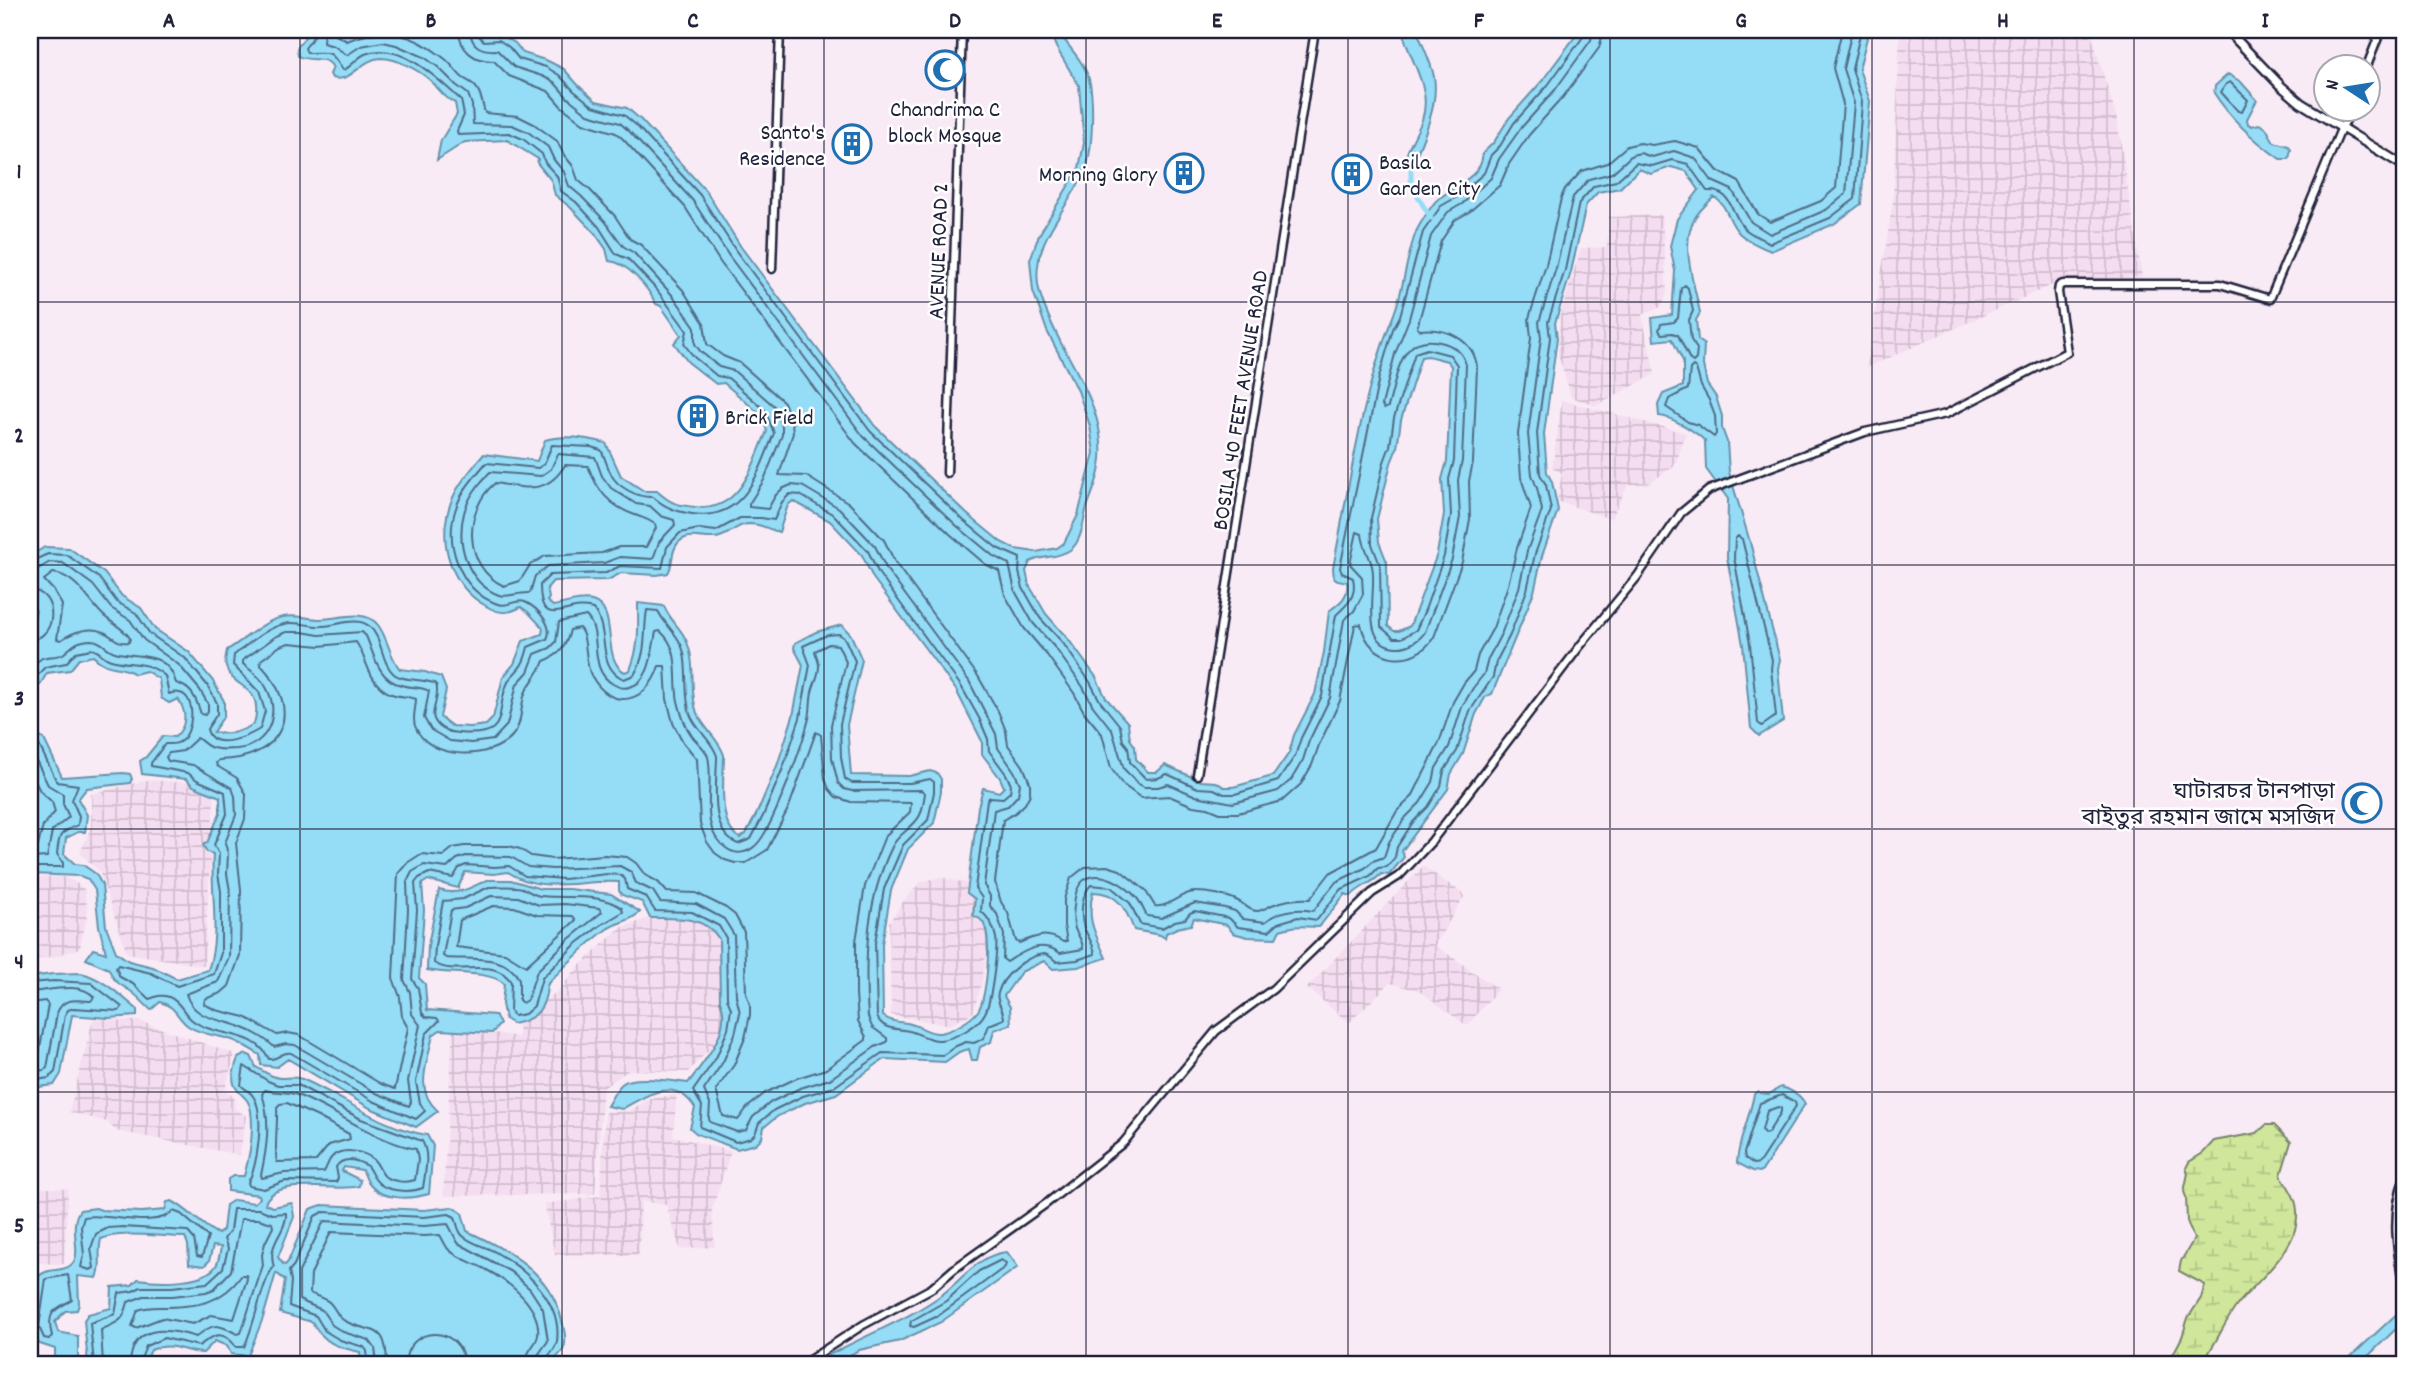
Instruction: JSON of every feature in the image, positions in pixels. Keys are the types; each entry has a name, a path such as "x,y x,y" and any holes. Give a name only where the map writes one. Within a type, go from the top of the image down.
{"main road":[{"path":"2228,31 2301,103 2404,166"}],"street":[{"path":"772,269 780,30"},
{"name":"AVENUE ROAD 2","path":"947,473 962,30"},
{"name":"BOSILA 40 FEET AVENUE ROAD","path":"1197,775 1315,30"},
{"path":"2372,52 2381,30"},
{"path":"803,1364 863,1325 932,1288 1123,1143 1216,1031 1273,989 1372,893 1399,876 1431,842 1572,657 1637,577 1681,513 1709,490 1865,432 1946,414 2067,352 2058,292 2059,286 2063,284 2220,284 2270,299 2345,122"},
{"path":"2404,1180 2396,1212 2398,1257 2404,1286"}],"shaded area":[{"path":"1900,30 2090,30 2117,119 2142,277 2061,281 1866,368 1893,201"},
{"path":"1662,215 1667,293 1661,307 1642,315 1655,374 1596,406 1571,397 1558,354 1560,316 1581,248 1607,247 1609,217"},
{"path":"1562,400 1686,433 1675,466 1649,483 1628,485 1611,519 1557,501 1562,473 1552,468"},
{"path":"147,780 215,784 204,966 127,953 99,871 80,853 91,827 91,794"},
{"path":"1423,866 1465,895 1435,945 1498,989 1467,1026 1419,991 1390,983 1349,1023 1307,988"},
{"path":"30,877 63,877 84,889 88,911 80,948 54,957 30,960"},
{"path":"940,877 971,884 989,933 982,982 973,1013 949,1025 891,1015 889,922 921,882"},
{"path":"666,912 722,926 730,1027 688,1072 629,1070 603,1088 595,1194 443,1196 453,1025 518,1037 518,1023 561,988 576,969 620,928"},
{"path":"93,1019 139,1021 235,1054 225,1090 234,1097 235,1108 246,1116 240,1155 116,1131 107,1122 69,1112"},
{"path":"677,1094 673,1136 731,1151 712,1210 715,1247 680,1249 666,1205 641,1201 639,1255 555,1255 544,1204 600,1196 605,1112 628,1111 650,1099"},
{"path":"30,1187 68,1189 64,1264 34,1263 30,1304"}],"green space":[{"path":"2266,1125 2274,1125 2291,1142 2281,1175 2296,1204 2294,1233 2279,1259 2233,1311 2204,1360 2198,1364 2168,1364 2205,1285 2179,1271 2181,1261 2194,1239 2187,1221 2184,1192 2188,1173 2186,1168 2189,1162 2203,1153 2214,1141 2257,1133"}],"water":[{"path":"310,30 484,30 488,35 495,31 515,43 523,53 564,69 596,101 627,108 706,191 741,247 875,426 967,514 1001,542 1015,549 1036,552 1057,548 1064,543 1078,515 1094,453 1090,426 1078,391 1047,331 1033,291 1030,260 1039,235 1079,168 1084,143 1079,86 1049,30 1058,30 1089,79 1092,124 1086,168 1047,237 1038,267 1038,284 1051,322 1091,402 1100,434 1101,451 1098,477 1077,542 1065,553 1030,562 1026,571 1029,585 1046,614 1096,677 1106,698 1128,723 1136,759 1148,772 1157,772 1165,765 1201,781 1233,787 1273,776 1289,753 1294,735 1315,694 1329,611 1347,592 1347,582 1334,579 1333,568 1365,407 1416,232 1434,203 1478,169 1482,154 1580,30 1869,30 1859,69 1870,101 1861,204 1834,224 1771,251 1740,234 1719,200 1714,197 1697,215 1690,228 1688,240 1700,313 1696,320 1698,340 1704,344 1703,365 1707,384 1716,397 1722,416 1729,472 1780,660 1778,669 1783,721 1759,736 1751,728 1743,645 1727,557 1728,499 1706,469 1705,441 1683,425 1659,416 1658,405 1663,394 1683,386 1683,361 1672,339 1654,341 1652,318 1672,315 1675,271 1670,246 1677,219 1699,190 1686,171 1671,167 1651,174 1639,169 1620,188 1598,192 1586,205 1571,272 1555,323 1557,338 1544,434 1547,472 1558,510 1542,556 1534,592 1492,694 1486,696 1476,714 1463,754 1451,774 1448,789 1402,851 1404,857 1389,875 1381,874 1351,896 1345,894 1319,927 1286,928 1280,930 1276,938 1248,937 1233,933 1227,925 1194,918 1191,925 1166,933 1165,938 1134,930 1128,915 1115,898 1093,892 1091,919 1106,958 1078,967 1053,969 1044,961 1021,972 1004,996 1010,1007 1011,1024 994,1030 991,1042 980,1047 977,1060 972,1060 969,1049 959,1052 945,1062 884,1059 836,1094 805,1103 778,1116 764,1127 762,1138 755,1144 737,1149 697,1134 690,1128 695,1108 679,1093 660,1091 622,1109 607,1106 623,1083 635,1079 688,1083 709,1055 723,1022 719,939 713,931 688,920 650,918 642,902 622,895 619,882 548,884 534,883 508,872 465,872 458,888 428,880 422,884 424,910 419,978 425,984 427,1010 495,1015 500,1024 492,1033 440,1030 433,1035 424,1085 426,1094 438,1111 416,1127 370,1108 288,1059 277,1067 261,1065 260,1055 235,1041 206,1034 188,1026 166,1004 160,1002 151,1010 135,994 117,982 109,969 86,959 93,949 106,953 99,926 95,890 88,879 80,876 30,874 30,737 38,736 44,739 62,777 123,773 130,774 132,779 130,783 87,788 78,799 87,815 85,832 78,832 66,838 64,854 75,864 83,865 96,874 102,885 106,926 116,952 129,961 153,967 177,979 208,970 215,927 213,854 207,852 203,845 207,843 220,813 220,797 193,786 186,779 142,774 140,761 163,736 175,737 179,733 184,719 181,704 178,699 169,703 161,698 159,679 146,671 135,674 104,664 93,656 79,659 70,670 47,673 40,685 30,684 30,636 36,611 30,602 30,556 45,547 69,548 104,573 122,596 141,608 155,629 189,652 213,681 224,701 224,716 213,732 229,733 254,724 255,701 252,694 235,680 226,667 227,650 268,622 293,616 321,619 359,616 373,620 381,630 400,669 441,677 446,690 440,717 452,726 486,725 493,718 503,677 514,664 523,641 542,634 543,628 521,607 499,612 474,598 456,577 451,564 445,537 449,508 459,486 484,454 537,461 545,440 567,437 599,441 606,443 621,476 644,491 657,491 666,499 679,504 710,507 723,503 743,484 767,431 761,415 724,383 716,384 688,362 674,343 681,335 661,306 656,304 643,284 630,271 616,262 609,261 606,249 594,232 555,195 551,180 537,163 538,159 507,140 465,142 437,160 441,140 457,114 455,103 426,77 400,62 381,58 367,62 346,77 332,78 330,74 333,68 327,61 298,56 297,48","holes":["1421,357 1447,361 1451,366 1447,461 1442,479 1444,514 1437,554 1410,626 1394,631 1388,626 1387,562 1379,542 1377,519 1397,448 1401,420","793,501 830,521 862,555 873,578 956,690 982,741 982,754 1004,787 999,792 983,788 967,893 975,899 973,915 982,921 987,938 988,966 984,994 975,1015 945,1032 933,1033 883,1016 882,944 891,890 908,849 934,823 941,779 937,773 930,771 909,776 851,775 847,725 862,660 851,635 842,625 816,632 795,643 794,648 803,665 793,716 777,766 757,813 746,834 740,838 733,832 725,813 724,755 697,713 689,648 664,606 638,603 635,652 630,670 625,672 613,657 608,624 600,606 583,600 553,606 547,601 547,588 553,581 608,580 621,573 668,573 676,546 686,538 719,537 748,524 779,532 788,505"]},
{"path":"1402,30 1417,30 1431,65 1435,87 1429,121 1413,163 1409,163 1406,156 1425,108 1419,74"},
{"path":"2228,74 2241,82 2257,100 2247,119 2248,124 2259,124 2266,128 2274,142 2289,146 2289,159 2280,159 2262,145 2220,102 2214,93 2215,86"},
{"path":"487,880 511,880 541,889 611,894 640,912 607,929 585,947 548,983 539,1011 530,1018 513,1024 505,1019 502,1004 504,984 498,980 479,975 427,970 428,945 439,890 458,892"},
{"path":"81,973 117,993 137,1009 137,1016 108,1018 72,1015 61,1074 54,1085 30,1088 30,977"},
{"path":"246,1054 251,1056 256,1067 268,1074 278,1078 302,1079 378,1119 427,1135 433,1146 429,1194 406,1198 382,1194 370,1185 362,1170 344,1167 342,1171 360,1180 359,1186 292,1187 271,1195 265,1204 273,1207 292,1203 294,1217 278,1257 283,1264 288,1262 310,1209 322,1205 424,1210 452,1207 462,1213 467,1231 513,1255 538,1276 548,1289 556,1304 565,1334 564,1348 558,1356 550,1364 440,1364 433,1361 427,1364 361,1364 360,1352 332,1343 312,1322 280,1313 285,1280 276,1273 248,1356 231,1354 227,1346 215,1341 203,1353 171,1347 151,1350 144,1364 88,1364 84,1320 88,1314 111,1308 112,1287 132,1285 138,1279 169,1281 193,1278 212,1271 217,1264 221,1247 213,1246 209,1261 204,1266 189,1264 185,1237 130,1234 101,1239 97,1278 78,1276 77,1310 65,1311 55,1322 58,1332 78,1336 78,1364 55,1364 55,1349 34,1339 32,1326 39,1276 63,1269 75,1260 75,1224 80,1210 165,1210 167,1202 172,1201 218,1234 223,1230 226,1205 234,1200 254,1203 260,1198 259,1195 228,1191 228,1179 244,1176 251,1144 251,1111 246,1098 233,1080 238,1058"},
{"path":"1781,1087 1795,1093 1805,1104 1764,1168 1760,1172 1753,1171 1737,1163 1754,1094 1758,1091 1769,1094"},
{"path":"1007,1252 1018,1267 941,1322 900,1341 859,1350 834,1364 813,1364 913,1313 944,1293 980,1262"},
{"path":"2404,1307 2404,1321 2360,1364 2343,1364"}],"waterway":[{"path":"1411,157 1411,186 1431,218"}],"place":[{"name":"Chandrima C block Mosque","path":"945,70"},
{"name":"Santo's Residence","path":"852,144"},
{"name":"Morning Glory","path":"1184,173"},
{"name":"Basila Garden City","path":"1352,174"},
{"name":"Brick Field","path":"698,416"},
{"name":"ঘাটারচর টানপাড়া বাইতুর রহমান জামে মসজিদ","path":"2362,803"}]}
